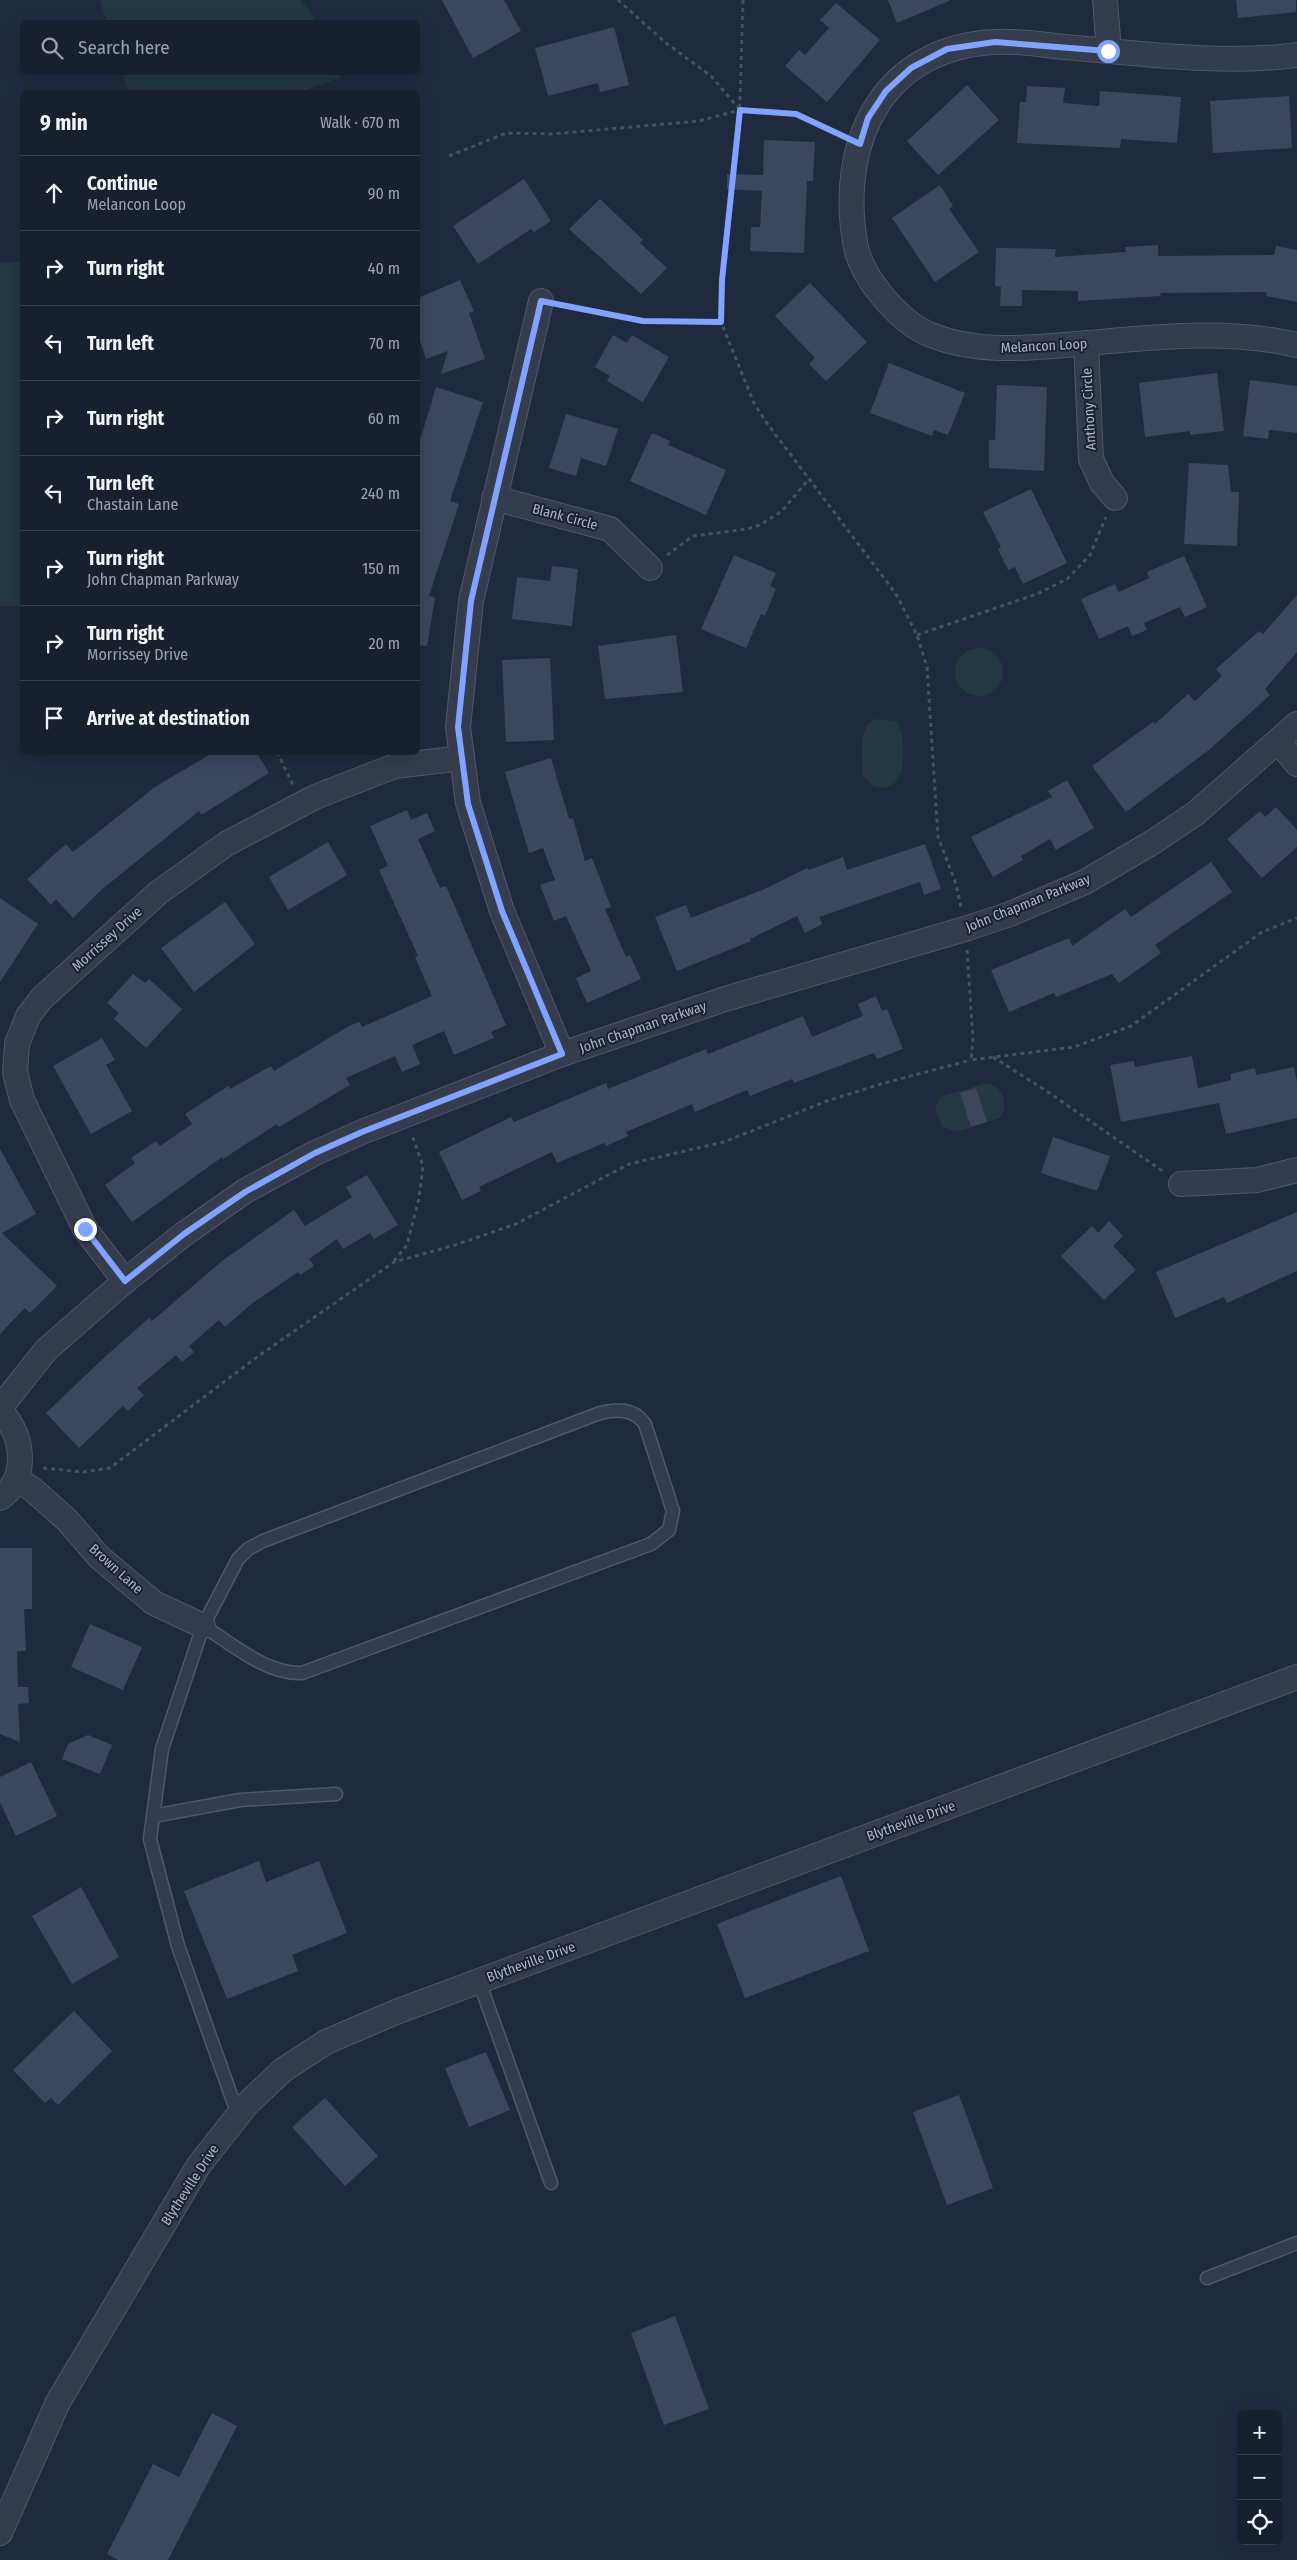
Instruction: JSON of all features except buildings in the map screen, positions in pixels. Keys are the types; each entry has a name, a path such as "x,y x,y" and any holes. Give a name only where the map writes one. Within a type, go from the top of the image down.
{"street":[{"path":"1105,0 1108,51"},
{"name":"Melancon Loop","path":"1297,55 1226,58 995,42 947,49 911,68 886,91 868,118 860,144 853,183 850,216 856,250 873,284 897,313 929,335 966,346 1003,350 1191,335 1236,337 1297,345"},
{"path":"541,301 471,601 458,727 468,804 502,911 562,1054"},
{"name":"Anthony Circle","path":"1086,344 1091,459 1102,483 1115,498"},
{"name":"Blank Circle","path":"494,498 610,529 650,568"},
{"name":"John Chapman Parkway","path":"0,1409 46,1350 125,1281 184,1234 245,1192 315,1153 562,1054 725,999 965,930 1010,914 1085,882 1154,842 1196,813 1297,724"},
{"path":"1278,741 1297,764"},
{"name":"Morrissey Drive","path":"125,1281 85,1229 22,1100 9,1041 42,998 158,893 226,844 301,804 395,766 462,758"},
{"path":"1181,1184 1257,1180 1297,1170"},
{"path":"0,1409 18,1435 18,1471 0,1498"},
{"name":"Brown Lane","path":"18,1471 32,1489 67,1520 99,1557 154,1603 203,1626"},
{"name":"Blytheville Drive","path":"0,2533 58,2402 199,2165 238,2115 283,2070 326,2042 396,2012 1297,1677"}],"lane":[{"path":"203,1626 272,1669 287,1674 302,1673 651,1544 669,1530 673,1511 645,1424 639,1416 630,1411 617,1409 600,1414 263,1541 248,1549 238,1559 203,1626 162,1749 150,1838 178,1946 238,2115"},
{"path":"153,1816 240,1800 336,1794"},
{"path":"480,1981 551,2183"},
{"path":"1206,2278 1297,2244"}],"path":[{"path":"618,0 666,43 711,76 740,110"},
{"path":"743,0 740,110 722,280 721,322 754,403 808,480 896,594 917,635 927,667 938,836 956,884 965,930 973,1039 971,1060"},
{"path":"449,156 506,133 552,134 699,121 740,110 796,114 860,144"},
{"path":"541,301 643,321 721,322"},
{"path":"650,568 693,536 747,529 767,522 782,510 808,480"},
{"path":"917,635 1037,594 1067,579 1090,555 1115,498"},
{"path":"278,755 301,804"},
{"path":"394,1262 455,1245 516,1224 629,1164 724,1142 836,1098 881,1084 971,1060 1074,1047 1130,1026 1262,932 1297,918"},
{"path":"993,1058 1048,1092 1181,1184"},
{"path":"18,1471 52,1470 83,1472 110,1468 257,1356 394,1262 407,1245 420,1198 423,1166 406,1115"}],"green space":[{"path":"100,0 299,0 312,13 316,20 106,20"},
{"path":"124,75 339,75 340,78 305,90 128,90"},
{"path":"20,261 20,607 0,606 0,263"},
{"path":"979,648 988,650 996,655 1001,663 1003,672 1001,681 996,689 988,694 979,696 970,694 962,689 957,681 955,672 957,663 962,655 970,650"},
{"path":"877,719 895,721 902,737 903,763 900,775 894,784 884,788 871,785 862,774 862,742 864,734 866,727"},
{"path":"986,1083 997,1087 1003,1096 1004,1107 1000,1118 956,1132 942,1127 935,1109 940,1097"}],"route":[{"path":"85,1229 125,1281 184,1234 245,1192 315,1153 362,1132 562,1054 502,911 468,804 458,727 471,601 541,301 643,321 721,322 722,280 740,110 796,114 821,124 860,144 868,118 886,91 911,68 947,49 995,42 1108,51"}]}
